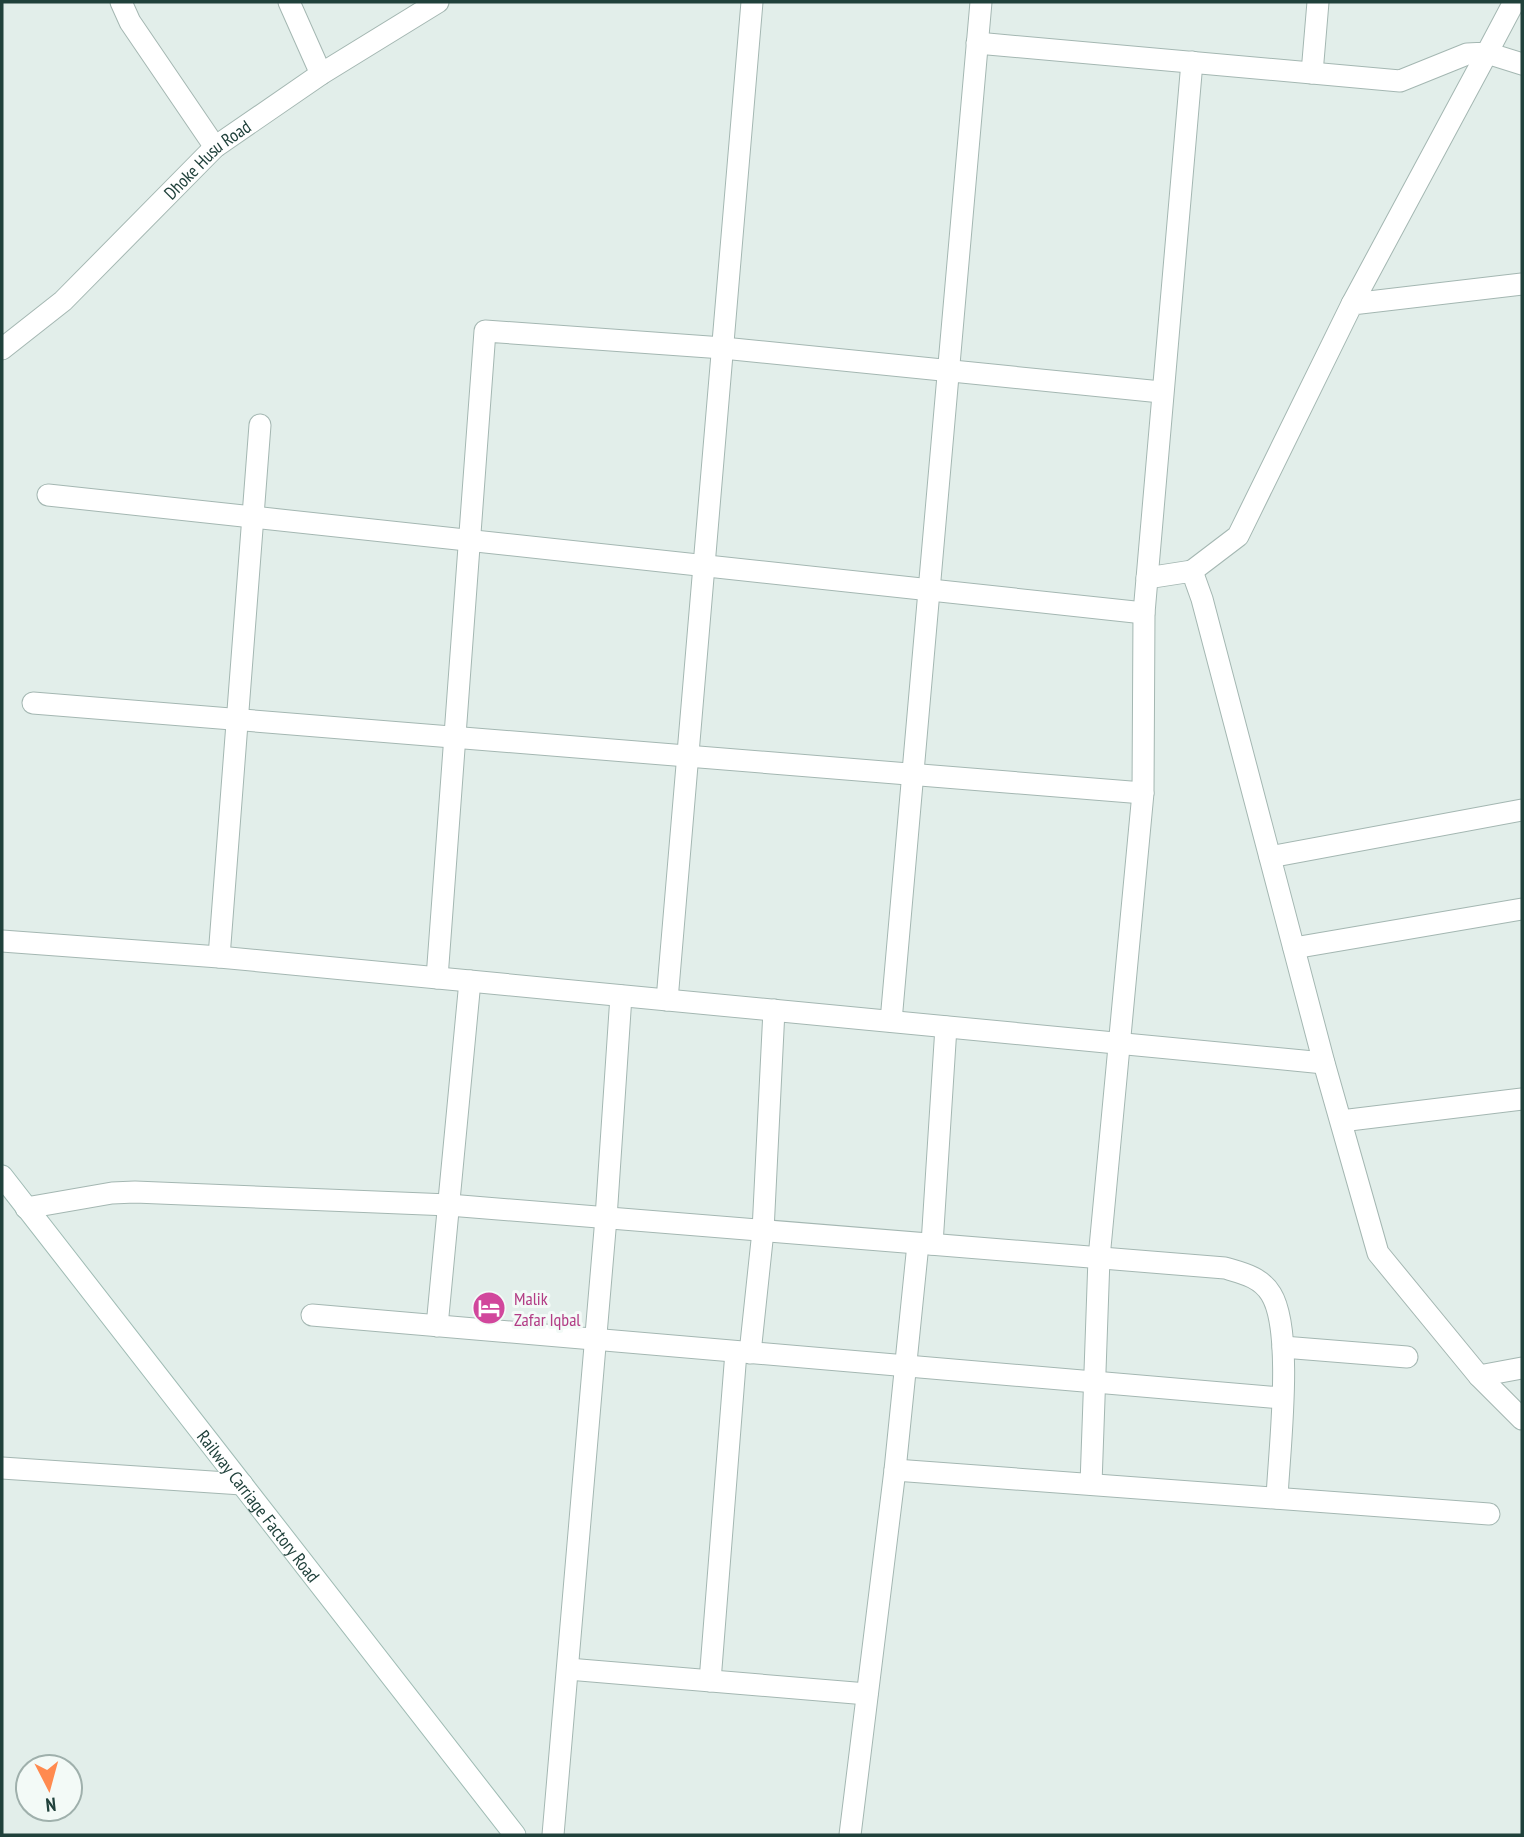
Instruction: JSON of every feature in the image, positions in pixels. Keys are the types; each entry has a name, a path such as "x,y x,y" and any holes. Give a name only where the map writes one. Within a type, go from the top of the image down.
{"street":[{"path":"121,2 130,22 215,147"},
{"path":"289,2 321,74"},
{"name":"Dhoke Husu Road","path":"2,349 62,301 215,147 321,74 438,2"},
{"path":"667,1000 752,2"},
{"path":"891,1021 951,371 981,2"},
{"path":"1312,73 1318,2"},
{"path":"1147,578 1192,571 1238,536 1352,304 1514,2"},
{"path":"977,43 1400,81 1467,54 1487,53 1522,64"},
{"path":"1091,1484 1099,1258 1143,793 1144,613 1161,393 1192,62"},
{"path":"1352,304 1522,284"},
{"path":"437,978 485,331 723,348 1161,393"},
{"path":"219,957 260,425"},
{"path":"48,495 1144,613"},
{"path":"1192,571 1324,1063 1378,1253 1479,1376 1522,1419"},
{"path":"33,703 1143,793"},
{"path":"1270,858 1522,810"},
{"path":"1294,948 1522,909"},
{"path":"2,941 219,957 1324,1063"},
{"path":"437,1326 470,981"},
{"path":"553,1835 607,1218 621,996"},
{"path":"710,1681 743,1352 763,1231 774,1010"},
{"path":"850,1835 906,1366 925,1244 946,1027"},
{"path":"1341,1122 1522,1099"},
{"name":"Railway Carriage Factory Road","path":"4,1181 514,1835"},
{"path":"26,1208 135,1192 449,1205 1225,1268 1251,1276 1270,1292 1280,1317 1283,1347 1277,1498"},
{"path":"312,1315 1281,1398"},
{"path":"1283,1347 1407,1357"},
{"path":"1479,1376 1522,1368"},
{"path":"2,1468 242,1484"},
{"path":"895,1470 1489,1514"},
{"path":"568,1669 867,1694"}],"place":[{"name":"Malik Zafar Iqbal","path":"489,1308"}]}
